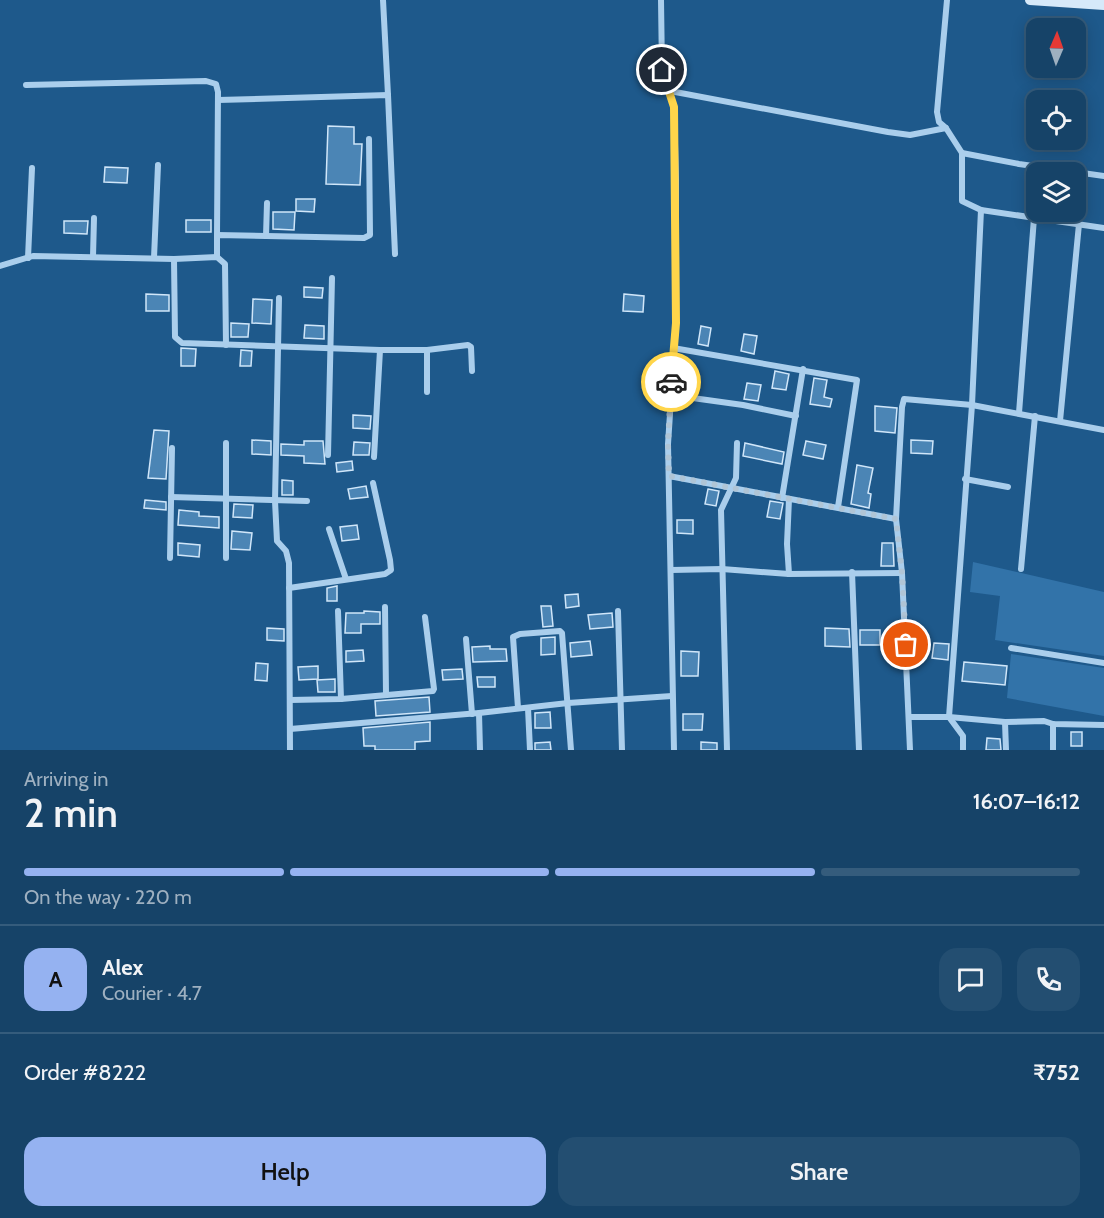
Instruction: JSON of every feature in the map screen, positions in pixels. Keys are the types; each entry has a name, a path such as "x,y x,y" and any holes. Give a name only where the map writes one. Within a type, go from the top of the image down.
{"street":[{"path":"383,0 395,254"},
{"path":"661,0 662,70 674,107 676,180 676,323 668,444 674,750"},
{"path":"947,0 937,112 939,122 946,128 962,153 962,201 981,210 1026,217"},
{"path":"1030,0 1104,5"},
{"path":"26,85 206,81 216,84 218,100 217,257"},
{"path":"670,91 910,135 946,128"},
{"path":"218,100 388,95"},
{"path":"217,235 364,238 370,235 369,139"},
{"path":"962,153 1104,176"},
{"path":"154,258 158,165"},
{"path":"28,258 32,168"},
{"path":"266,236 267,203"},
{"path":"963,750 963,736 950,717 972,405 981,210"},
{"path":"93,257 94,218"},
{"path":"1019,413 1034,222"},
{"path":"1064,222 1104,228"},
{"path":"1060,421 1079,224"},
{"path":"0,266 33,256 174,259 217,257 225,264 226,345"},
{"path":"174,259 176,340 182,343 380,350 427,350 464,345 471,347 472,371"},
{"path":"328,455 332,278"},
{"path":"279,298 275,501 277,541 286,551 289,563 290,750"},
{"path":"673,348 857,380 838,507"},
{"path":"374,457 380,350"},
{"path":"427,350 427,392"},
{"path":"789,574 786,499 803,369"},
{"path":"671,395 743,405 796,416"},
{"path":"910,750 902,573 896,519 904,399 972,405 1104,430"},
{"path":"1021,569 1035,416"},
{"path":"226,443 226,558"},
{"path":"727,750 721,510 736,478 737,443"},
{"path":"170,558 172,448"},
{"path":"669,476 896,519"},
{"path":"965,479 1008,487"},
{"path":"289,588 385,574 391,570 373,483"},
{"path":"171,497 308,501"},
{"path":"329,530 346,579"},
{"path":"671,570 789,574 902,573"},
{"path":"852,572 859,750"},
{"path":"385,607 386,694"},
{"path":"338,610 341,699"},
{"path":"618,611 622,750"},
{"path":"290,700 341,699 429,692 434,689 425,617"},
{"path":"518,708 513,637 520,634 556,631 562,633 571,750"},
{"path":"466,639 472,714"},
{"path":"1011,648 1104,663"},
{"path":"290,729 472,714 568,703 672,696"},
{"path":"528,708 530,750"},
{"path":"479,713 480,750"},
{"path":"909,717 950,717 1005,723 1104,725"},
{"path":"1005,723 1006,750"},
{"path":"1053,724 1053,750"}],"shaded area":[{"path":"973,562 1104,592 1104,656 995,640 1000,596 970,592"},
{"path":"1011,654 1104,668 1104,716 1007,698"}],"building":[{"path":"328,126 354,127 354,144 362,144 360,185 326,184"},
{"path":"105,167 128,168 127,183 104,182"},
{"path":"296,199 315,199 314,212 296,211"},
{"path":"273,212 295,212 294,230 273,229"},
{"path":"186,220 211,220 211,232 186,232"},
{"path":"64,221 88,221 87,234 64,233"},
{"path":"304,287 323,288 322,298 304,297"},
{"path":"146,294 169,295 169,311 146,311"},
{"path":"624,294 644,296 643,312 623,311"},
{"path":"253,299 272,300 271,324 252,323"},
{"path":"231,323 249,324 248,337 231,337"},
{"path":"305,325 324,326 324,339 304,338"},
{"path":"701,326 711,328 708,346 698,344"},
{"path":"744,334 757,336 754,354 741,351"},
{"path":"181,348 196,349 195,366 181,366"},
{"path":"241,350 252,351 251,366 240,366"},
{"path":"775,371 789,374 786,390 772,388"},
{"path":"814,378 827,380 824,397 832,399 830,407 810,404"},
{"path":"747,383 761,385 758,401 744,399"},
{"path":"875,406 897,408 895,433 875,431"},
{"path":"353,415 371,416 370,429 353,428"},
{"path":"154,430 169,431 166,479 148,478"},
{"path":"252,440 271,441 271,455 252,454"},
{"path":"911,440 933,441 932,454 911,453"},
{"path":"304,441 323,441 325,464 304,463 304,456 281,455 281,444 304,445"},
{"path":"806,441 826,445 823,459 803,455"},
{"path":"354,442 370,443 369,455 353,455"},
{"path":"745,443 784,452 782,464 743,456"},
{"path":"352,461 353,470 337,472 336,463"},
{"path":"857,465 873,468 868,493 871,494 869,508 851,504"},
{"path":"282,480 293,481 293,495 282,495"},
{"path":"366,486 368,497 350,499 348,489"},
{"path":"708,489 719,491 716,506 705,504"},
{"path":"145,500 166,502 166,510 144,508"},
{"path":"770,501 783,503 780,519 767,517"},
{"path":"234,504 253,505 252,518 233,517"},
{"path":"179,510 199,512 199,516 219,517 219,528 178,525"},
{"path":"677,520 693,520 693,534 677,533"},
{"path":"357,525 359,539 342,541 340,527"},
{"path":"232,531 252,533 250,550 231,549"},
{"path":"178,543 200,545 199,557 178,555"},
{"path":"882,543 893,543 894,566 881,566"},
{"path":"337,586 337,601 327,601 327,588"},
{"path":"578,594 579,606 566,608 565,595"},
{"path":"541,606 551,606 553,626 543,627"},
{"path":"364,611 380,612 380,624 361,624 361,633 345,633 346,613 364,613"},
{"path":"612,613 613,627 590,629 588,615"},
{"path":"267,628 284,629 284,641 267,640"},
{"path":"825,628 849,629 850,647 825,646"},
{"path":"860,630 880,630 880,645 860,645"},
{"path":"555,637 555,654 541,655 541,638"},
{"path":"590,641 592,655 571,657 570,643"},
{"path":"934,643 949,644 948,660 932,658"},
{"path":"490,646 490,649 506,649 507,661 473,662 472,647"},
{"path":"363,650 364,661 346,662 346,651"},
{"path":"681,651 699,652 698,676 681,676"},
{"path":"964,662 1007,666 1005,685 962,681"},
{"path":"256,663 268,664 267,681 255,680"},
{"path":"318,666 318,679 299,680 298,667"},
{"path":"462,669 463,679 443,680 442,670"},
{"path":"477,677 495,677 495,687 478,687"},
{"path":"335,679 335,692 318,692 317,680"},
{"path":"429,697 430,712 376,716 375,701"},
{"path":"550,712 551,728 535,728 535,713"},
{"path":"683,714 703,714 702,730 683,730"},
{"path":"430,722 430,741 415,742 415,750 375,750 375,746 364,746 363,728"},
{"path":"1071,732 1082,732 1082,746 1071,746"},
{"path":"987,738 1000,739 1001,750 986,750"},
{"path":"550,742 551,750 535,750 535,743"},
{"path":"701,742 717,743 717,750 701,750"}],"way so far":[{"path":"671,382 669,476 896,519 906,645"}],"route":[{"path":"662,70 674,107 676,323 671,382"}]}
